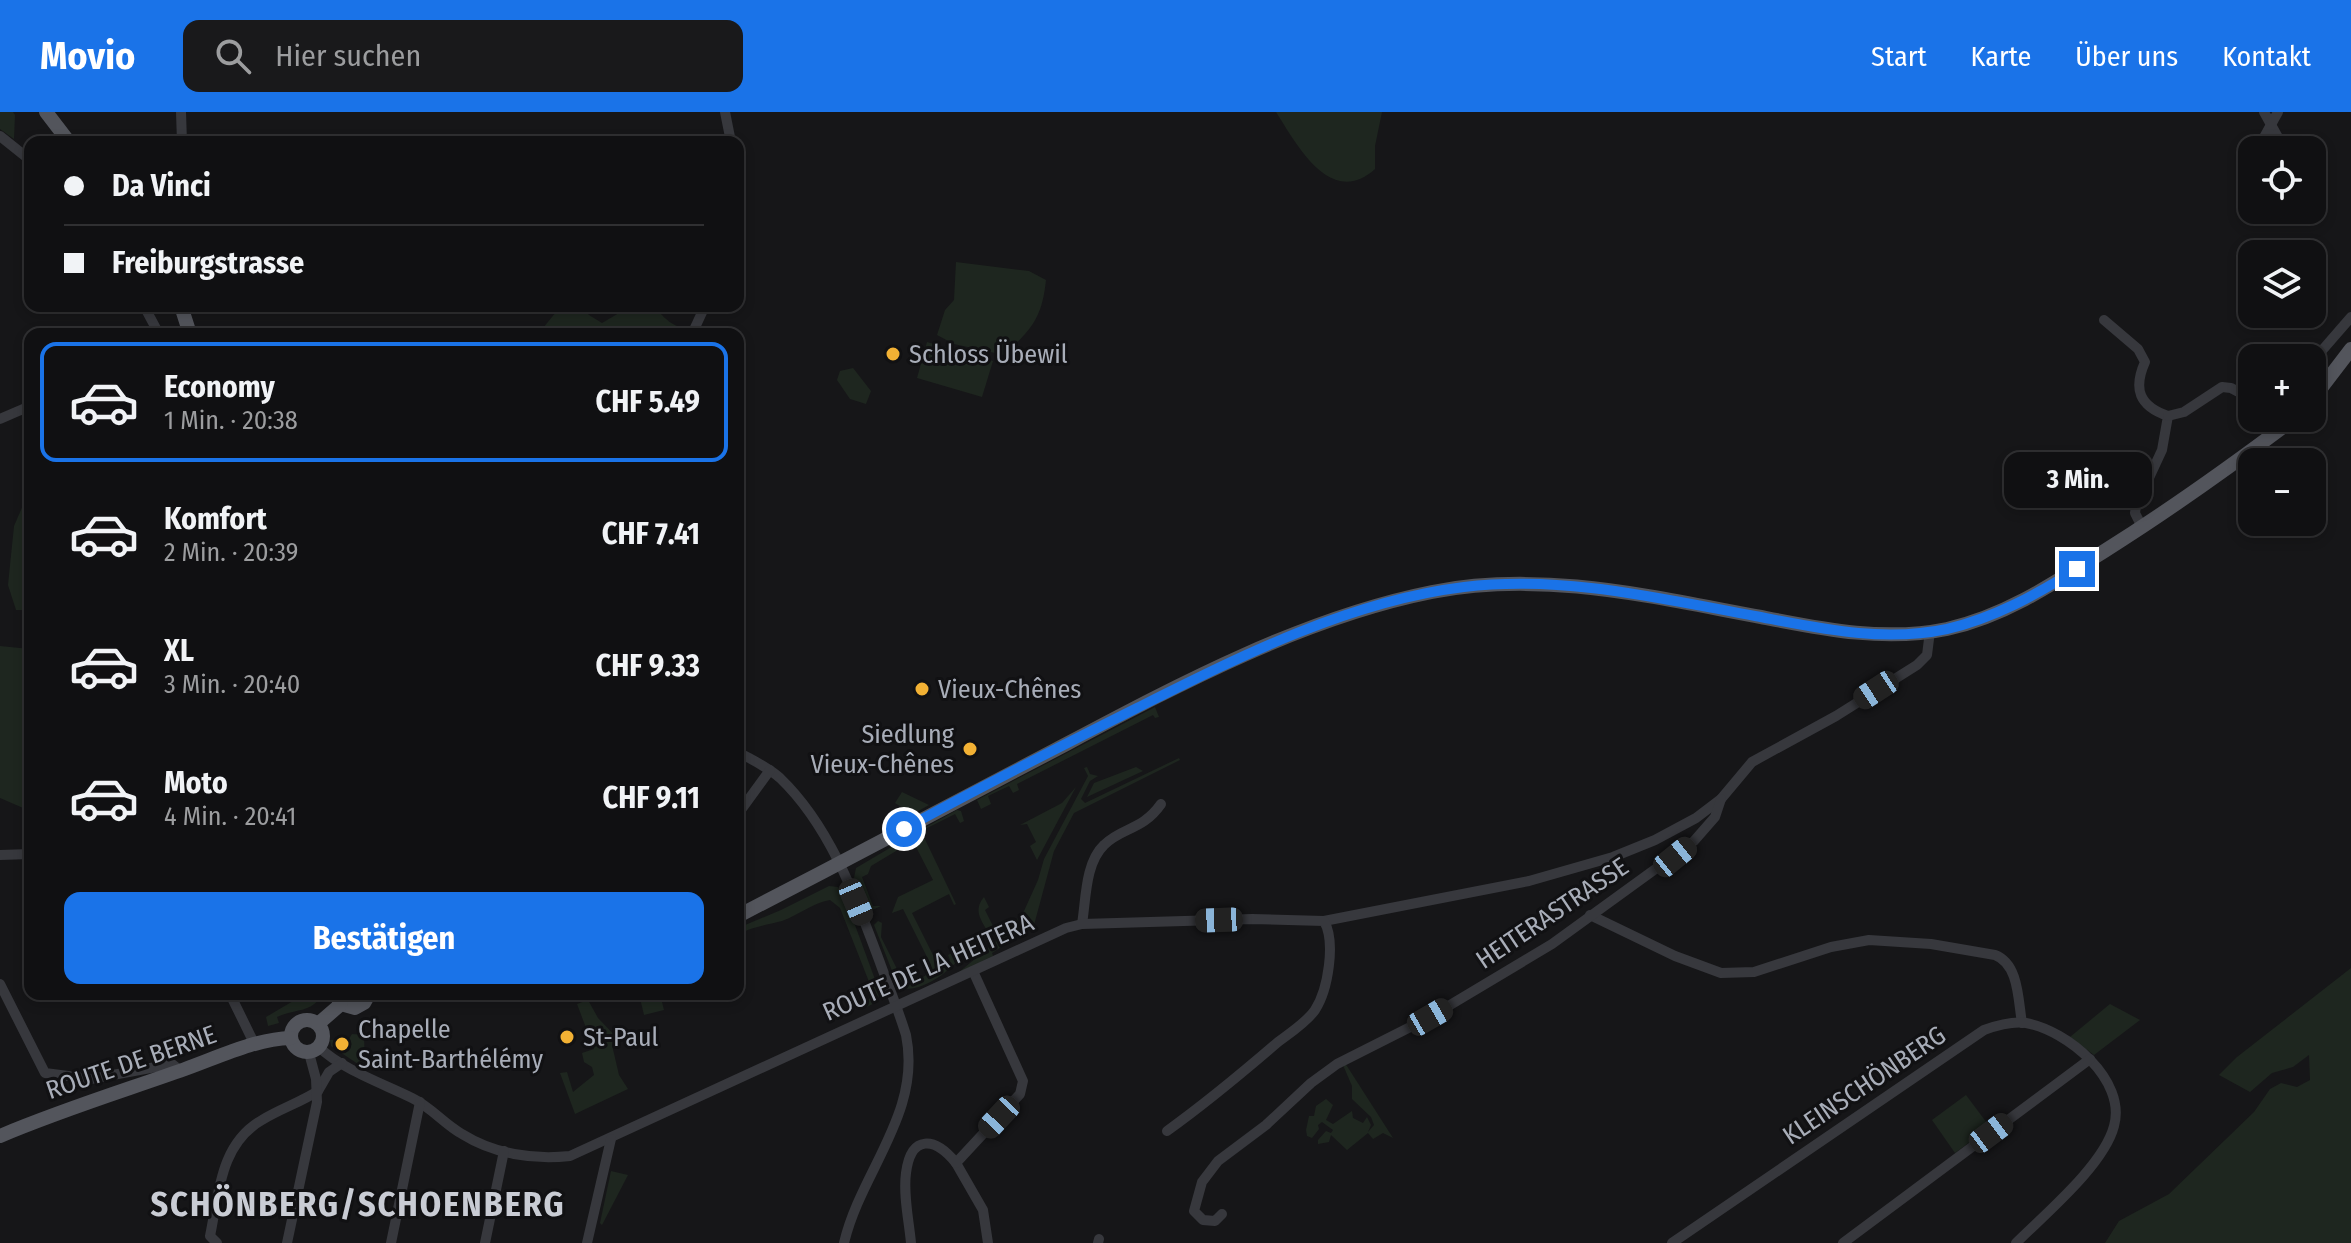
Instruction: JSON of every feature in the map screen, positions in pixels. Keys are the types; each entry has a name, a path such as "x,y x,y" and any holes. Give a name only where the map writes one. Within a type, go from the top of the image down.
{"main road":[{"path":"46,112 64,136"},
{"path":"2326,382 2351,349"},
{"path":"744,913 1100,726 1219,668 1323,624 1414,596 1491,584 1566,585 1623,592 1839,632 1886,635 1930,631 1973,621 2031,597 2142,527 2275,432"},
{"path":"318,1024 337,1000"},
{"path":"340,1000 355,1008 366,1000"},
{"path":"303,1020 318,1024 324,1035 314,1050 297,1049 291,1038 294,1027 303,1020"},
{"name":"ROUTE DE BERNE","path":"0,1147 3,1141 0,1136 76,1106 255,1045 291,1038"}],"street":[{"path":"181,112 182,136"},
{"path":"725,112 730,136"},
{"path":"2264,112 2277,136"},
{"path":"2265,136 2278,112"},
{"path":"0,136 24,155"},
{"path":"2326,346 2351,317"},
{"path":"2104,320 2138,349 2145,362 2138,376 2145,404 2168,416 2184,412 2222,387 2238,392"},
{"path":"0,419 24,409"},
{"path":"2142,527 2135,513 2136,506 2162,450 2168,416"},
{"path":"1721,799 1752,762 1836,716 1917,665 1927,655 1930,631"},
{"path":"744,755 770,770 809,810 839,864 897,1005 910,1054 906,1092 888,1141 850,1222 844,1243"},
{"path":"744,806 770,770"},
{"name":"HEITERASTRASSE","path":"1222,1214 1215,1221 1203,1220 1194,1211 1202,1182 1218,1161 1241,1145 1311,1083 1337,1064 1489,983 1552,944 1694,841 1715,817 1721,799"},
{"name":"HEITERASTRASSE","path":"1324,921 1529,881 1613,857 1677,830 1721,799"},
{"path":"1082,924 1090,874 1104,845 1143,824 1161,804"},
{"path":"0,855 24,854"},
{"path":"1590,915 1675,956 1721,973 1754,972 1831,947 1869,940 1931,944 2004,958 2012,970 2022,1023 2042,1027 2090,1059 2104,1074 2112,1094 2116,1123 2108,1142 2075,1185 2016,1243"},
{"name":"ROUTE DE LA HEITERA","path":"314,1050 420,1102 462,1135 504,1151 541,1159 570,1156 1034,942 1082,924 1252,919 1324,921"},
{"path":"1167,1131 1212,1099 1314,1012 1325,988 1328,971 1329,936 1324,921"},
{"path":"956,1163 1020,1094 1023,1081 973,971"},
{"path":"0,984 42,1069 50,1075 67,1074 91,1079 172,1064 181,1071"},
{"path":"233,1000 255,1045"},
{"name":"KLEINSCHÖNBERG","path":"1672,1243 1984,1030 2000,1024 2022,1023"},
{"path":"287,1243 315,1115 318,1091 314,1050"},
{"path":"1843,1243 2090,1059"},
{"path":"217,1243 210,1236 224,1165 240,1136 261,1120 318,1091 329,1072 342,1063"},
{"path":"391,1243 420,1102"},
{"path":"587,1243 611,1139"},
{"path":"911,1243 906,1172 913,1152 919,1146 932,1143 942,1147 956,1163 983,1210 988,1243"},
{"path":"485,1243 504,1151"}],"shaded area":[{"path":"0,112 13,112 15,115 14,139 0,129"},
{"path":"1276,112 1382,112 1375,146 1375,169 1359,179 1344,182 1330,177 1305,155"},
{"path":"956,262 1029,271 1046,280 1042,304 1034,322 1004,355 954,344 937,335 945,310 954,300"},
{"path":"556,312 586,312 602,323 621,312 659,312 669,322 686,328 543,328"},
{"path":"927,342 993,361 982,397 917,378"},
{"path":"853,368 871,391 866,404 850,399 837,380 840,371"},
{"path":"24,503 24,610 16,610 8,585 14,526"},
{"path":"0,646 24,648 24,808 0,798"},
{"path":"1155,707 1159,717 1153,715 1017,784 1019,790 1013,793 1009,786 988,796 991,804 981,809 977,800"},
{"path":"1179,758 1074,813 1054,851 1034,925 992,953 993,956 958,973 1005,934 1024,911 1044,859 1088,776 1084,768 1098,776 1090,781 1081,799 1085,803"},
{"path":"1136,767 1143,771 1087,797 1094,783"},
{"path":"1076,787 1037,860 1030,846 1036,842 1027,824 1020,825 1062,803"},
{"path":"902,792 929,805 913,814 895,803"},
{"path":"957,810 961,811 964,821 960,823 955,814 921,831 956,904 949,894 912,913 937,963 950,960 948,955 959,945 964,953 938,977 922,986 905,989 896,981 874,925 878,921 882,923 881,937 902,979 913,983 928,974 931,965 903,909 892,913 898,897 933,880 914,843 905,846 906,838"},
{"path":"900,842 896,851 871,866 868,874 862,877 873,906 881,906 868,912 854,878 856,868"},
{"path":"829,886 838,887 844,895 880,993 876,1002 867,1007 873,992 840,908 830,900 782,921 744,932 744,925"},
{"path":"984,897 989,907 985,910 994,928 1000,925 993,934 988,932 979,915 979,906"},
{"path":"2351,968 2351,1243 2105,1243 2119,1221 2169,1194 2254,1112 2270,1089 2281,1083 2297,1087 2310,1080 2309,1055 2293,1067 2272,1073 2250,1092 2219,1075 2237,1057"},
{"path":"295,1000 318,1000 302,1010 277,1017 279,1023 268,1026 266,1017"},
{"path":"588,1000 598,1018 620,1041 612,1045 619,1075 628,1089 575,1114 560,1073 567,1072 573,1092 594,1075 592,1067 584,1062 582,1053 594,1049 577,1004"},
{"path":"640,1000 662,1000 664,1010 644,1015"},
{"path":"2110,1004 2140,1020 2094,1055 2070,1037"},
{"path":"352,1034 364,1035 365,1067 363,1062 358,1064 331,1046 330,1040 349,1039"},
{"path":"1345,1063 1393,1138 1383,1133 1373,1139 1368,1133 1347,1150 1331,1135 1329,1142 1318,1144 1326,1131 1331,1133 1333,1130 1322,1122 1312,1138 1307,1136 1309,1116 1314,1116 1316,1106 1326,1099 1333,1105 1326,1120 1333,1124 1352,1111 1353,1118 1363,1123 1367,1117 1371,1125 1368,1132 1374,1125 1371,1117 1352,1099 1352,1086 1343,1065"},
{"path":"1966,1095 1990,1127 1955,1153 1932,1120"},
{"path":"611,1171 628,1175 602,1225 600,1223"}],"place":[{"name":"Schloss Übewil","path":"893,354"},
{"name":"Vieux-Chênes","path":"922,689"},
{"name":"Siedlung Vieux-Chênes","path":"970,749"},
{"name":"St-Paul","path":"567,1037"},
{"name":"Chapelle Saint-Barthélémy","path":"342,1044"}],"district":[{"name":"SCHÖNBERG/SCHOENBERG","path":"358,1204"}],"route":[{"path":"904,829 1100,726 1219,668 1318,626 1414,596 1491,584 1566,585 1839,632 1886,635 1946,629 1973,621 2031,597 2077,569"}]}
